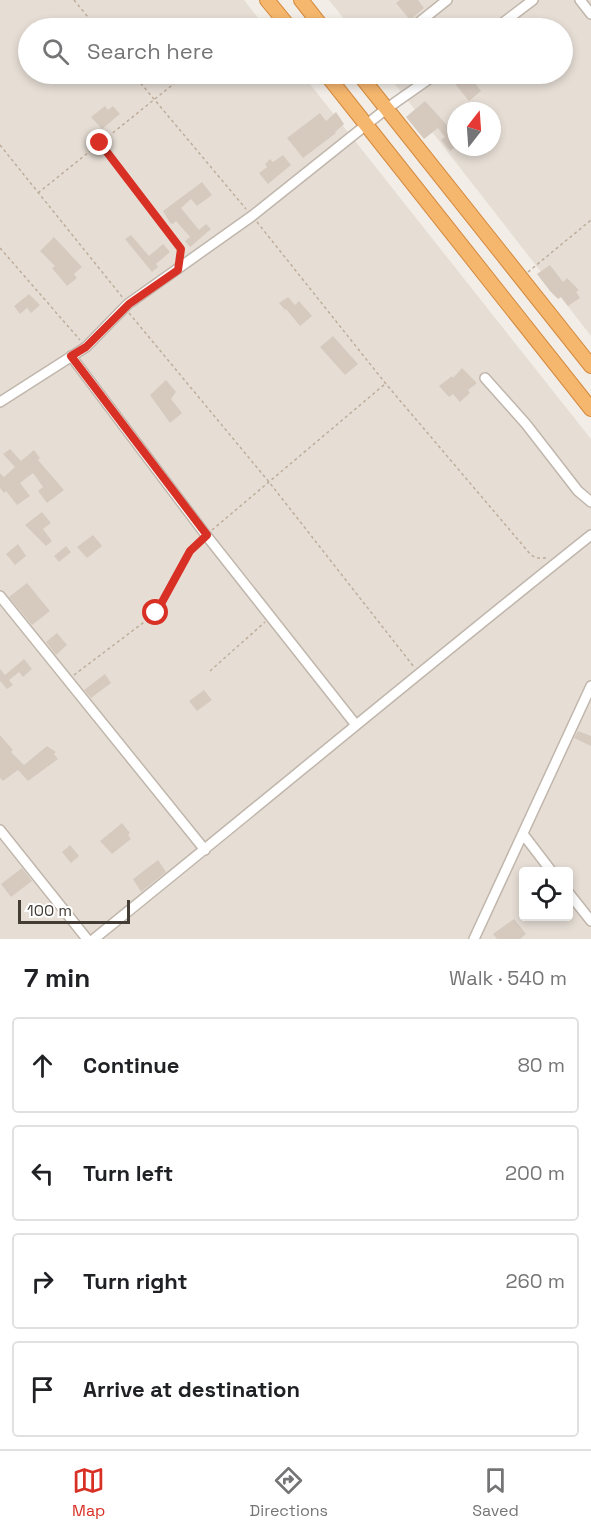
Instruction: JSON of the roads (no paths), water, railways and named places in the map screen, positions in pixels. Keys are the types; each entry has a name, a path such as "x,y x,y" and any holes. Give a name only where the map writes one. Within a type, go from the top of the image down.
{"highway":[{"path":"267,0 282,18"},
{"path":"301,0 315,18"},
{"path":"334,84 591,409"},
{"path":"367,84 591,366"}],"street":[{"path":"424,18 447,0"},
{"path":"509,18 533,0"},
{"path":"580,0 591,14"},
{"path":"0,402 86,347 129,304 252,216 386,109 422,84"},
{"path":"71,356 356,725"},
{"path":"485,378 526,424 578,491 591,502"},
{"path":"94,939 590,533"},
{"path":"0,596 205,849"},
{"path":"474,939 591,686"},
{"path":"0,830 87,939"},
{"path":"523,834 548,867"},
{"path":"573,898 591,921"}]}
